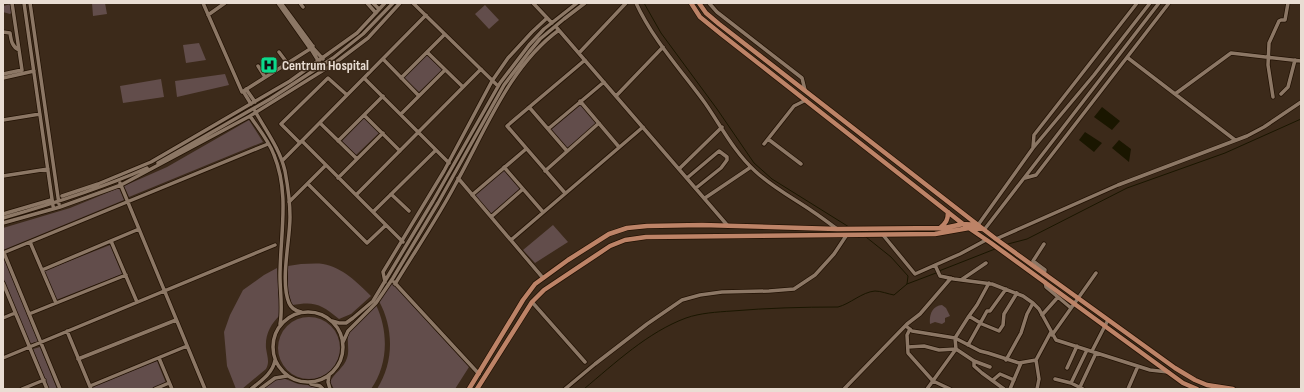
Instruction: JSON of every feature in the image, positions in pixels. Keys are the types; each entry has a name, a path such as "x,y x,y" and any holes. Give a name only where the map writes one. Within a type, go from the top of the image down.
{"main road":[{"path":"690,3 700,17 963,224 1045,282 1072,306 1105,326 1183,383 1197,389"},
{"path":"699,3 706,13 719,24 1008,248 1184,374 1207,385 1233,389"},
{"path":"940,228 948,219 948,212"},
{"path":"469,389 523,300 535,284 568,260 609,234 627,228 663,226 728,226 867,229 940,228 963,224 978,225"},
{"path":"477,389 532,302 544,290 572,271 610,246 625,240 646,237 935,234 969,228 984,230"}],"street":[{"path":"3,74 22,70 12,3"},
{"path":"24,3 54,209"},
{"path":"30,3 60,207"},
{"path":"203,3 242,92 311,48"},
{"path":"208,15 225,3"},
{"path":"278,3 311,48 323,59"},
{"path":"281,3 319,62"},
{"path":"367,3 376,13"},
{"path":"373,3 380,9"},
{"path":"3,218 52,202 59,202 70,198 151,162 255,102 319,62 356,33 385,3"},
{"path":"62,196 99,186 120,183 253,108 333,58 363,34 393,3"},
{"path":"3,223 60,207 120,183 256,113 335,63 368,38 400,3"},
{"path":"413,3 498,86"},
{"path":"533,3 552,23"},
{"path":"332,321 340,323 346,322 373,301 433,202 498,86 529,45 544,29 577,3"},
{"path":"343,342 348,331 376,303 392,280 454,175 504,85 540,39 585,3"},
{"path":"579,53 626,3"},
{"path":"636,3 643,17 663,47 722,127 733,145 751,167 781,192 839,229"},
{"path":"709,3 717,12 802,78 805,90"},
{"path":"1033,148 1034,135 1137,3"},
{"path":"978,225 1033,148 1150,3"},
{"path":"984,230 1159,3"},
{"path":"1024,178 1036,175 1128,58 1169,3"},
{"path":"1273,97 1268,65 1270,40 1279,21 1285,20 1288,3"},
{"path":"282,162 426,15"},
{"path":"385,282 383,272 449,162 492,81 512,53 547,18"},
{"path":"555,26 728,226"},
{"path":"395,284 458,179 511,83 538,49 559,30"},
{"path":"3,32 10,33 11,41 19,50"},
{"path":"401,78 445,34"},
{"path":"616,96 663,47"},
{"path":"280,52 288,64"},
{"path":"427,52 463,87"},
{"path":"1174,94 1229,54 1301,61"},
{"path":"1128,58 1235,140"},
{"path":"383,59 419,96"},
{"path":"565,193 506,126 585,60"},
{"path":"1281,94 1288,87 1295,60"},
{"path":"258,66 265,77"},
{"path":"356,195 481,69"},
{"path":"401,114 445,70"},
{"path":"3,78 34,71"},
{"path":"347,95 328,78 281,124 326,165 402,241 407,243"},
{"path":"364,78 453,167"},
{"path":"548,129 604,82"},
{"path":"245,90 255,102"},
{"path":"245,90 251,104"},
{"path":"338,141 383,96"},
{"path":"764,144 794,106 806,100"},
{"path":"580,101 619,147"},
{"path":"998,240 1025,225 1124,183 1235,140 1264,127 1301,102"},
{"path":"529,107 567,151"},
{"path":"253,108 279,153 285,170 290,219 286,276 289,304 296,311 322,314 332,321 339,330 343,342 343,358 337,369 329,376 319,381 306,383"},
{"path":"247,111 274,154 279,171 283,196 284,219 280,276 282,314 280,324 274,337 273,348 275,359 279,367 294,380 320,386 323,389"},
{"path":"3,120 40,114"},
{"path":"364,115 400,150"},
{"path":"320,123 356,159"},
{"path":"545,170 599,123"},
{"path":"511,240 643,127"},
{"path":"680,169 722,127"},
{"path":"338,178 383,133"},
{"path":"768,139 802,164"},
{"path":"60,389 3,253 268,144"},
{"path":"472,195 526,149"},
{"path":"373,212 436,150"},
{"path":"687,178 719,150 727,157 727,160 721,168 696,188"},
{"path":"289,202 326,165"},
{"path":"504,167 543,212"},
{"path":"704,198 751,167"},
{"path":"3,176 48,169"},
{"path":"454,175 543,278"},
{"path":"120,183 205,389"},
{"path":"308,184 367,243 386,224"},
{"path":"491,217 523,189"},
{"path":"57,190 62,196 70,198"},
{"path":"391,194 409,211"},
{"path":"3,214 12,214 46,206 52,202"},
{"path":"42,270 139,229"},
{"path":"883,235 915,274 960,254 986,240"},
{"path":"565,389 646,324 682,300 700,295 722,292 769,292 794,289 815,276 847,236"},
{"path":"111,241 137,302"},
{"path":"30,242 56,303"},
{"path":"1044,244 1033,261 1045,270 1044,274"},
{"path":"3,358 275,245"},
{"path":"962,280 986,264"},
{"path":"935,265 940,276 989,283 1017,293 1033,303 1042,315 1056,340 1150,370 1169,373"},
{"path":"1037,389 1039,379 1036,360 1052,333 1096,273"},
{"path":"29,314 126,274"},
{"path":"844,389 906,326 920,314 951,278"},
{"path":"392,280 479,374"},
{"path":"1045,282 1046,287 1072,306"},
{"path":"3,283 47,389"},
{"path":"927,389 956,349 954,338 977,305 989,283"},
{"path":"968,345 987,311 990,311 1006,289"},
{"path":"969,316 999,331 1003,325 1004,314 1017,293"},
{"path":"1042,315 1058,297"},
{"path":"532,302 585,362"},
{"path":"1006,360 1021,332 1027,314 1033,303"},
{"path":"280,324 292,316 304,312"},
{"path":"3,318 16,313"},
{"path":"78,359 176,320"},
{"path":"1071,383 1108,320"},
{"path":"906,326 910,329 926,334 954,338 980,351 1006,360 1021,363 1036,360"},
{"path":"910,329 907,335 908,353 933,381 950,389"},
{"path":"67,331 90,388 187,346"},
{"path":"908,347 924,346 939,350 956,349 974,361 990,367"},
{"path":"1067,368 1077,346"},
{"path":"1055,379 1071,383 1082,388 1096,353"},
{"path":"159,358 172,389"},
{"path":"251,389 271,371 274,366 275,359"},
{"path":"974,361 974,366 982,374 993,380 1004,389"},
{"path":"1010,389 1021,363"},
{"path":"1128,389 1138,366"},
{"path":"993,380 1000,374 1014,380"},
{"path":"260,389 275,378 288,376"},
{"path":"329,376 328,382 330,389"},
{"path":"22,389 44,380"},
{"path":"155,389 169,383"}],"shaded area":[{"path":"92,3 105,3 107,14 93,16"},
{"path":"11,4 10,14 3,12 3,6"},
{"path":"485,5 499,20 489,29 475,14"},
{"path":"199,43 206,60 186,63 183,45"},
{"path":"427,55 442,70 419,92 404,78"},
{"path":"225,74 229,85 177,97 175,81"},
{"path":"161,79 164,97 123,103 120,86"},
{"path":"580,105 596,124 567,148 551,129"},
{"path":"1102,107 1120,121 1112,130 1094,117"},
{"path":"364,118 379,133 356,155 342,141"},
{"path":"249,120 263,142 129,197 124,186 167,167"},
{"path":"1085,132 1102,143 1094,152 1079,140"},
{"path":"1119,140 1131,149 1129,162 1112,148"},
{"path":"504,170 520,189 491,214 475,195"},
{"path":"119,188 124,200 3,250 3,228 70,208"},
{"path":"553,225 568,242 535,263 523,250"},
{"path":"110,245 122,274 56,300 44,271"},
{"path":"3,256 38,341 30,344 3,277"},
{"path":"301,264 323,264 337,268 355,281 371,296 351,314 339,319 317,305 307,303 292,305 288,291 288,266"},
{"path":"277,268 280,315 271,326 266,338 268,361 266,369 242,389 236,389 227,366 224,332 230,315 243,290"},
{"path":"392,283 469,367 455,389 377,389 387,368 390,345 387,323 379,301"},
{"path":"376,305 385,337 385,348 381,370 377,380 371,389 334,389 330,382 346,362 349,332"},
{"path":"942,305 946,308 950,316 945,318 945,322 942,324 935,322 930,324 932,312 936,307"},
{"path":"309,317 321,319 331,326 338,336 340,348 338,360 331,370 321,377 309,379 297,377 287,370 280,360 278,348 280,336 287,326 297,319"},
{"path":"40,347 57,389 49,389 33,349"},
{"path":"157,361 166,383 151,389 93,389 92,387"},
{"path":"283,378 298,384 317,386 320,389 263,389 273,381"}],"waterway":[{"path":"644,3 661,33 717,109 754,163 772,179 849,227"},
{"path":"1008,244 1027,239 1127,188 1225,153 1301,119"},
{"path":"584,389 632,349 658,331 691,316 715,312 758,309 838,307 870,292 877,291 894,295 907,284 908,276 891,257 866,237"},
{"path":"939,271 995,249"},
{"path":"907,284 936,273"}],"place":[{"name":"Centrum Hospital","path":"269,65"}]}
